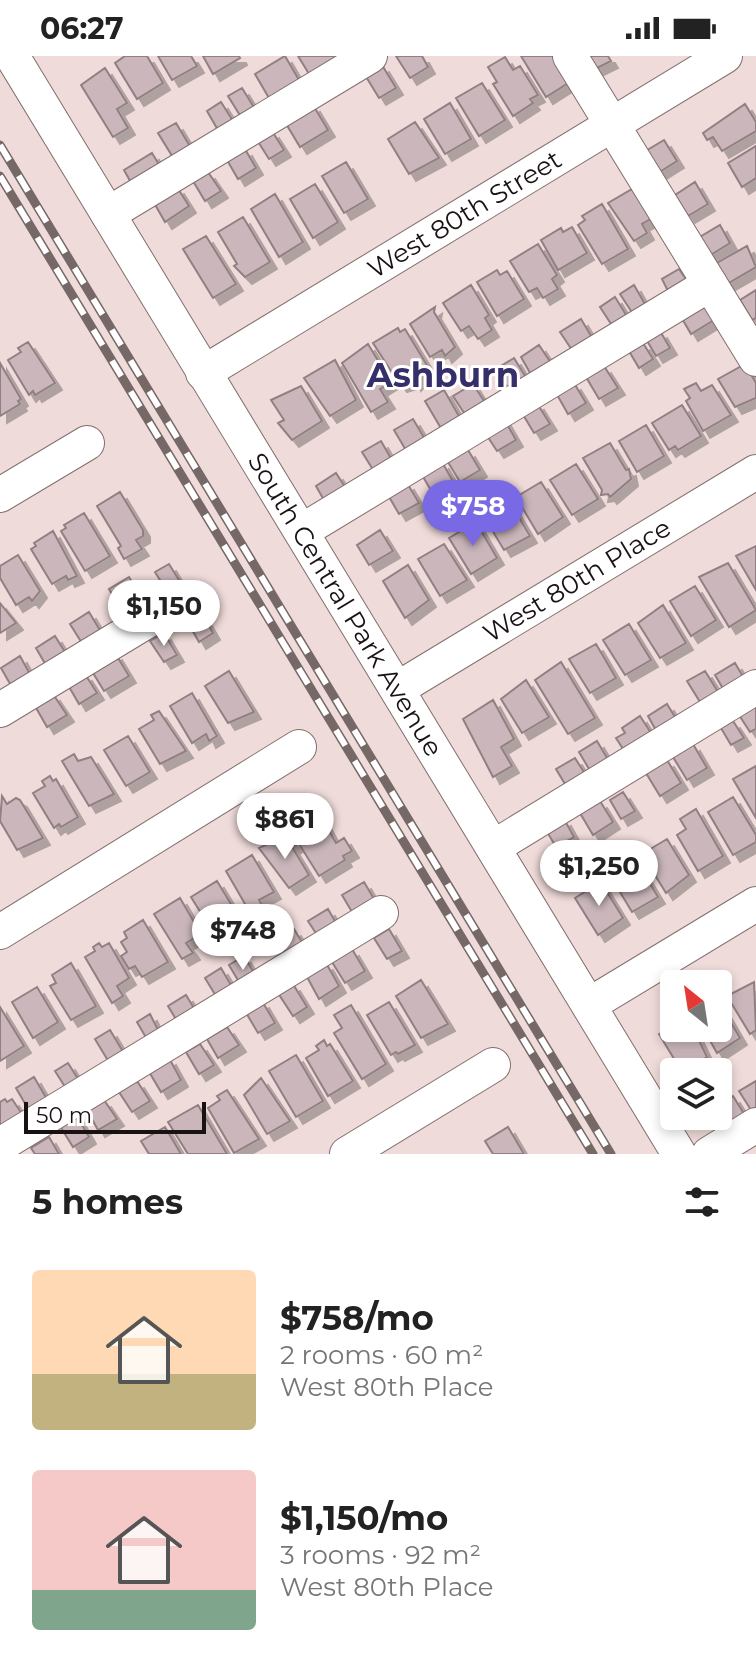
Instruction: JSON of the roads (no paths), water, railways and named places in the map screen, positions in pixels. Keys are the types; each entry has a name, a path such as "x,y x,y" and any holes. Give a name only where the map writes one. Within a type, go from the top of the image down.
{"street":[{"name":"South Central Park Avenue","path":"12,56 203,373 399,688 679,1154"},
{"path":"108,214 370,56"},
{"path":"570,56 756,359"},
{"name":"West 80th Street","path":"203,373 725,56"},
{"path":"302,531 710,284"},
{"path":"0,495 87,443"},
{"name":"West 80th Place","path":"399,688 756,472"},
{"path":"0,710 185,598"},
{"path":"494,847 756,687"},
{"path":"0,932 299,747"},
{"path":"589,1005 756,904"},
{"path":"0,1145 381,913"},
{"path":"347,1154 493,1065"},
{"path":"709,1154 756,1125"}],"railway":[{"path":"0,145 611,1154"},
{"path":"0,176 593,1154"}],"district":[{"name":"Ashburn","path":"443,375"}]}
